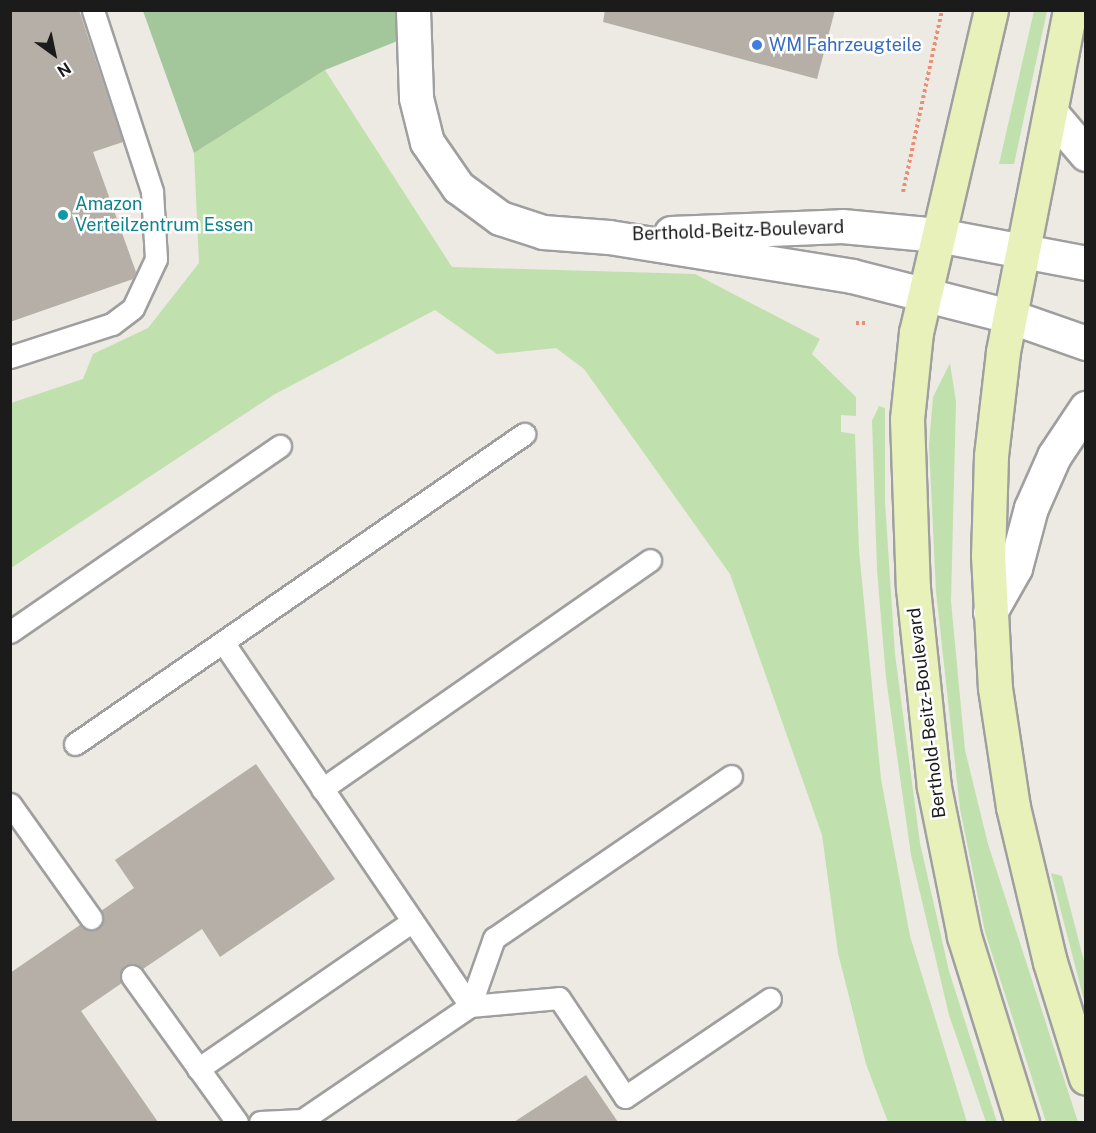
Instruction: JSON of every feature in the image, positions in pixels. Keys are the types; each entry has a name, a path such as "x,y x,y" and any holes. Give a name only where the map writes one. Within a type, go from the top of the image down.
{"main road":[{"name":"Berthold-Beitz-Boulevard","path":"991,10 924,293 908,378 907,419 913,588 927,731 964,936 1022,1122"},
{"path":"1070,10 1009,316 991,456 990,612 992,650 1018,835 1050,962 1086,1078"}],"street":[{"name":"Berthold-Beitz-Boulevard","path":"413,10 419,117 446,174 471,199 515,225 809,268 924,293 1009,316 1086,343"},
{"path":"1051,114 1086,154"},
{"name":"Berthold-Beitz-Boulevard","path":"609,237 827,226 938,235 1086,263"},
{"path":"990,612 1015,568 1031,508 1054,456 1086,408"}],"lane":[{"path":"10,357 112,324 133,308 156,259 152,191 93,10"},
{"path":"75,744 225,645 524,434"},
{"path":"10,632 280,446"},
{"path":"322,789 650,560"},
{"path":"225,645 410,923 470,1006"},
{"path":"470,1006 494,938 731,776"},
{"path":"10,804 91,918"},
{"path":"198,1069 410,923"},
{"path":"132,976 237,1122"},
{"path":"260,1122 303,1121 470,1006 559,998 625,1097 770,999"}],"green space":[{"path":"143,11 399,11 400,40 325,70 194,153"},
{"path":"1034,11 1047,11 1014,164 999,164"},
{"path":"325,70 452,267 695,274 820,339 812,354 856,397 856,416 841,415 841,432 855,434 859,550 881,779 910,936 967,1122 888,1122 866,1064 838,953 822,835 730,574 584,369 556,348 497,354 435,310 275,394 11,568 11,403 83,379 93,354 148,328 199,263 194,153"},
{"path":"950,363 956,402 951,601 965,750 988,844 1078,1122 1046,1122 985,932 960,809 936,592 929,445 933,397"},
{"path":"879,406 885,408 885,502 895,654 920,843 949,971 997,1122 986,1122 949,1015 911,855 886,678 877,570 872,421"},
{"path":"1051,873 1062,876 1085,965 1085,1004"}],"building":[{"name":"Amazon Verteilzentrum Essen","path":"10,10 79,10 123,142 93,152 136,272 133,279 10,322"},
{"name":"WM Fahrzeugteile","path":"605,10 835,10 817,79 603,22"},
{"path":"256,764 335,879 220,957 202,929 143,969 125,965 122,983 81,1011 158,1122 10,1122 10,973 80,925 92,931 99,928 101,911 134,888 115,860"},
{"path":"586,1075 618,1122 514,1122"}],"place":[{"name":"WM Fahrzeugteile","path":"757,45"},
{"name":"Amazon Verteilzentrum Essen","path":"63,215"}]}
